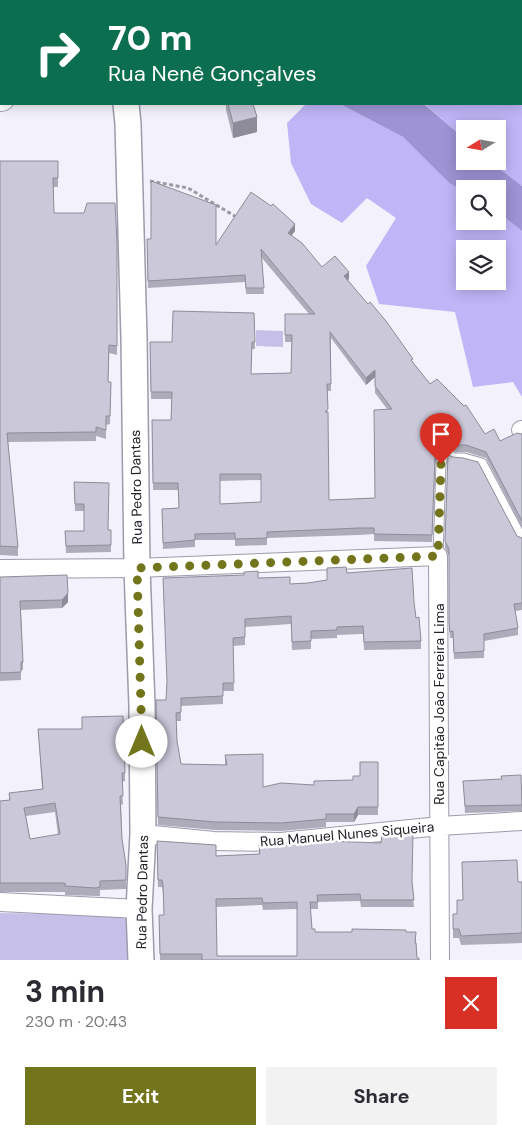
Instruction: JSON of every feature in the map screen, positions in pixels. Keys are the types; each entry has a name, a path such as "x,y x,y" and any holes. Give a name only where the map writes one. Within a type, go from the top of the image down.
{"main road":[{"name":"Rua Pedro Dantas","path":"126,105 134,338 137,568 142,706 143,834 139,909 141,960"}],"street":[{"path":"0,569 137,568 438,556"},
{"name":"Rua Capitão João Ferreira Lima","path":"438,556 440,960"},
{"name":"Rua Manuel Nunes Siqueira","path":"143,834 214,841 281,842 440,826 522,821"},
{"path":"0,902 139,909"}],"lane":[{"name":"Rua Capitão João Ferreira Lima","path":"438,556 441,464 445,448 453,458 464,458 482,463 499,499 522,539"}],"path":[{"path":"145,180 188,188 238,219"}],"shaded area":[{"path":"305,105 342,105 403,137 449,183 456,187 456,230 506,230 506,218 522,231 522,397 513,382 473,387 455,312 379,304 366,266 396,218 367,198 342,223 311,204 291,163 287,123"},
{"path":"342,105 425,105 456,131 456,170 502,170 522,186 522,231 506,218 506,180 456,180 456,187 449,183 403,137"},
{"path":"427,105 522,105 522,186 502,170 506,170 506,120 456,120 456,131"},
{"path":"256,330 283,331 283,347 256,346"},
{"path":"0,913 122,915 131,924 132,960 0,960"}],"building":[{"path":"228,105 253,105 257,117 233,123"},
{"path":"0,161 58,161 58,178 53,178 54,213 84,213 87,203 115,203 117,243 117,346 109,345 108,382 111,382 110,416 106,416 106,430 96,427 96,432 7,433 18,547 0,546"},
{"path":"151,181 216,205 216,245 251,192 271,206 273,204 295,224 288,233 302,243 322,267 335,256 349,272 344,276 368,304 370,302 386,321 413,359 411,360 430,384 437,379 464,406 466,405 485,434 494,429 500,441 517,433 522,434 522,521 486,452 466,445 456,445 447,435 440,437 435,457 432,535 374,534 374,528 359,528 267,532 267,538 235,539 235,533 195,534 195,540 163,543 162,509 179,508 178,483 153,483 152,420 171,420 172,392 151,392 150,342 172,342 173,311 254,313 255,342 252,342 251,374 291,373 292,335 285,335 285,314 315,314 261,249 264,288 246,288 245,275 148,281 147,239 151,239","holes":["330,332 366,378 375,370 375,386 392,409 374,410 375,498 329,500 328,412 325,412 328,409 327,384 331,384","220,474 261,474 261,502 220,504"]},
{"path":"448,455 478,462 517,536 522,538 522,603 514,604 518,628 484,634 484,651 454,653 453,631 450,632 449,549 445,541"},
{"path":"74,482 109,483 108,530 111,530 111,545 66,546 65,531 84,531 84,504 75,504"},
{"path":"346,567 347,573 412,568 414,602 416,618 419,617 421,641 364,642 363,626 311,631 311,641 292,642 291,616 245,619 245,637 233,638 234,683 223,683 223,696 181,698 181,712 176,713 177,741 181,764 227,765 225,755 263,754 263,787 281,783 314,785 314,781 353,780 353,776 360,776 360,762 378,762 378,807 358,807 354,814 326,814 326,819 281,823 215,822 158,817 156,700 166,700 167,681 163,578 244,575 244,572 258,571 258,578 290,577 290,584 308,583 327,580 327,568"},
{"path":"67,575 68,593 62,600 20,601 23,662 21,662 21,672 0,673 0,577"},
{"path":"123,716 125,773 122,773 123,796 120,796 126,880 100,881 100,887 96,888 65,886 65,883 0,883 0,801 10,800 9,793 43,789 38,729 82,729 82,717","holes":["55,803 60,834 30,839 24,808"]},
{"path":"521,775 522,805 465,806 463,781 502,779 501,776"},
{"path":"413,832 412,881 414,900 361,900 360,894 317,895 318,902 310,902 312,929 315,929 315,932 352,932 352,929 406,930 406,932 416,932 415,943 419,960 202,960 202,954 160,954 159,915 164,915 163,885 162,880 158,880 157,841 216,845 216,856 260,854 259,845 282,846 327,841 381,843 382,835","holes":["262,898 263,903 297,902 297,956 217,956 216,899"]},
{"path":"517,860 518,882 522,882 522,933 461,936 459,929 453,929 453,914 457,914 457,900 463,900 462,862"}],"route":[{"path":"142,742 137,568 438,556 441,464"}]}
